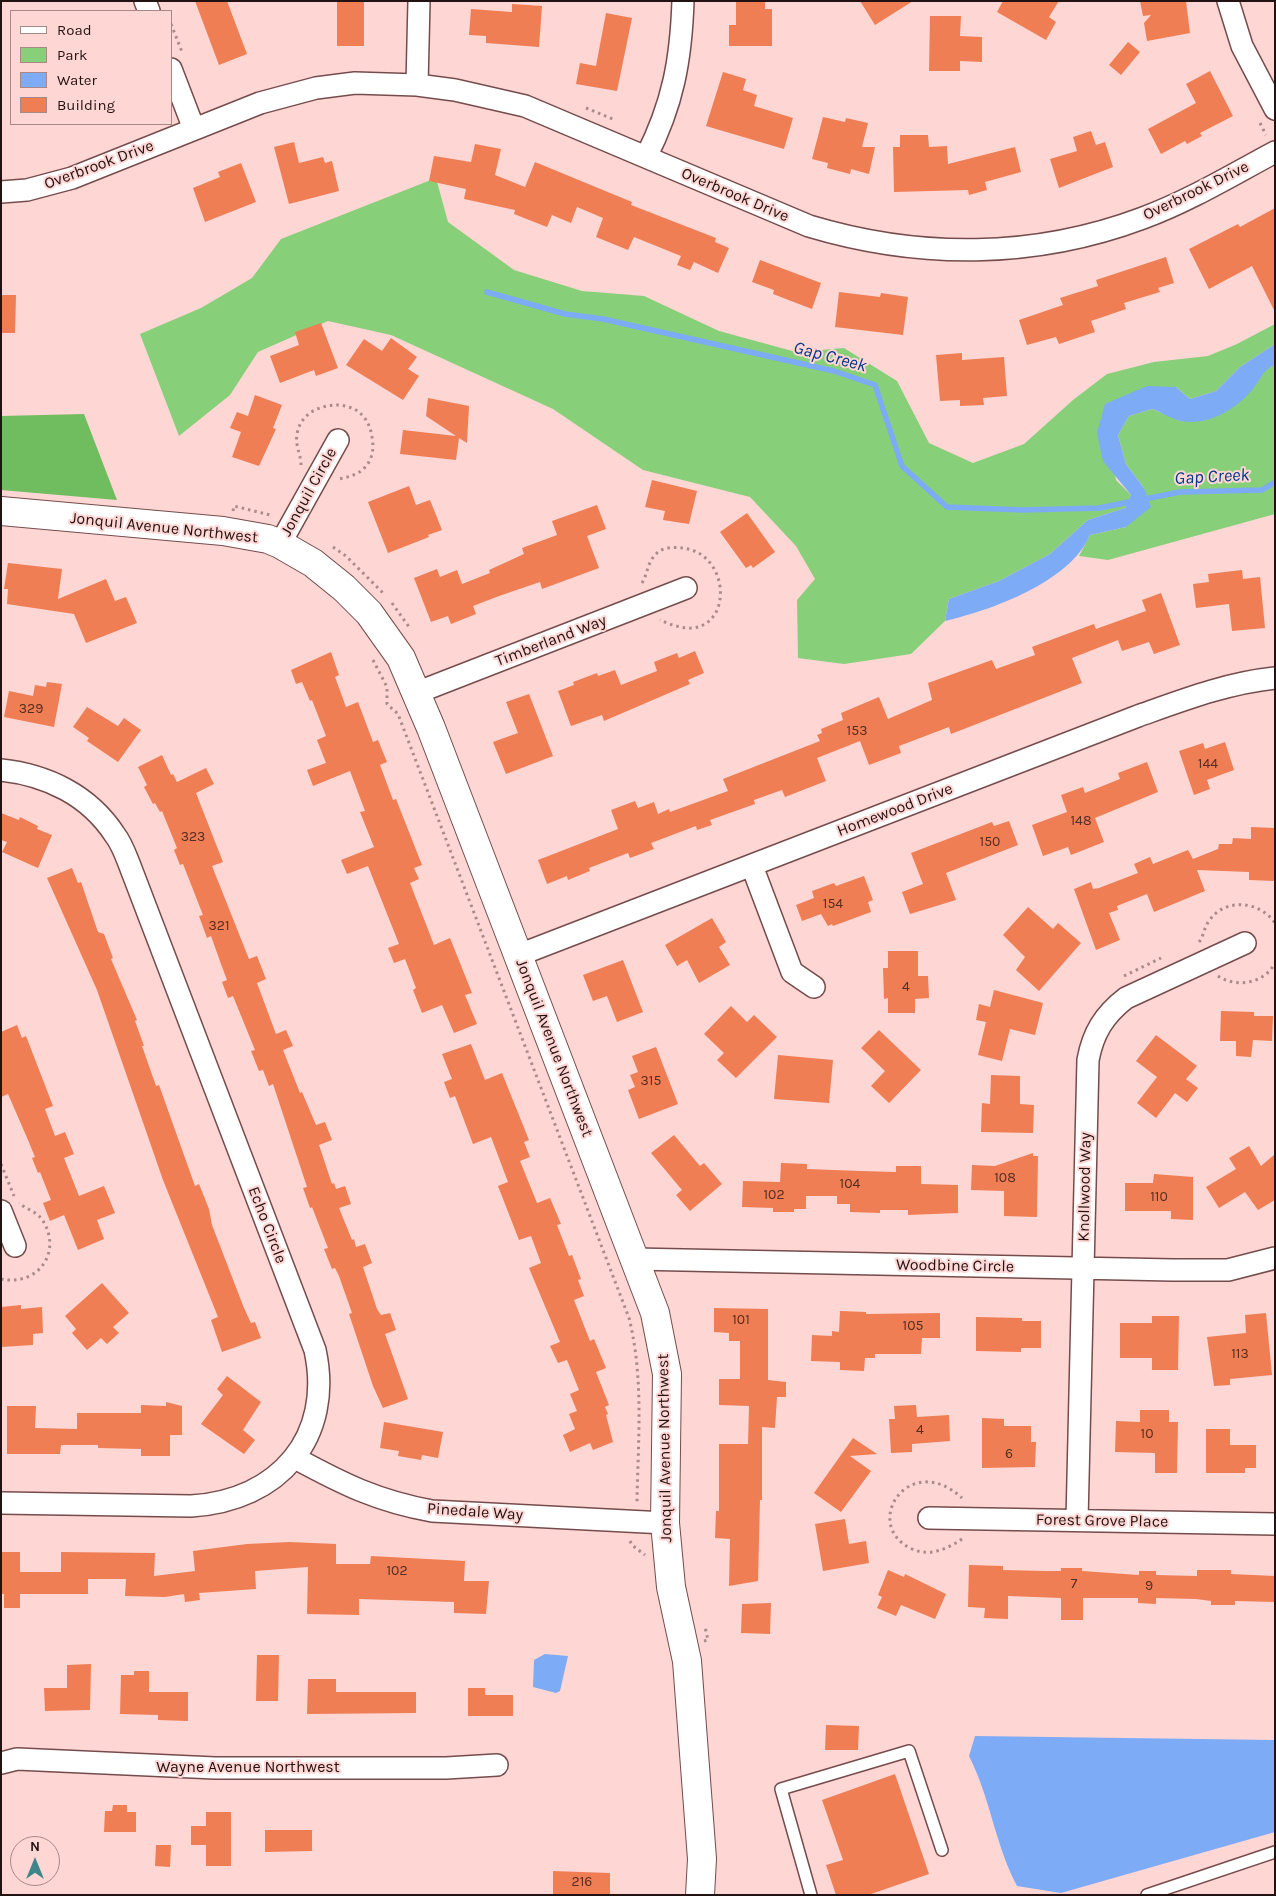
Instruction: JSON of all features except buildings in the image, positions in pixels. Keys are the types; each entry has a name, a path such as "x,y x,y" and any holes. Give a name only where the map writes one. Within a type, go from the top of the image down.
{"street":[{"path":"418,85 419,1"},
{"path":"646,157 667,107 678,70 682,1"},
{"path":"1228,1 1242,46 1275,109"},
{"path":"172,72 194,128"},
{"name":"Overbrook Drive","path":"1,192 34,189 72,178 260,103 316,88 355,83 418,85 455,90 525,106 781,215 845,237 911,248 953,251 1013,249 1090,235 1143,218 1185,200 1275,152"},
{"name":"Jonquil Circle","path":"286,533 338,440"},
{"name":"Jonquil Avenue Northwest","path":"1,511 229,532 286,533 313,563 344,588 369,613 401,658 518,955 655,1314 663,1346 666,1374 665,1522 671,1587 687,1662 702,1859 700,1895"},
{"name":"Timberland Way","path":"416,693 686,588"},
{"name":"Homewood Drive","path":"518,955 1205,692 1241,683 1275,678"},
{"name":"Echo Circle","path":"1,770 43,778 68,789 101,816 116,836 130,866 315,1350 319,1383 316,1414 306,1441 296,1458 274,1479 241,1496 212,1505 1,1503"},
{"path":"752,866 792,972 814,986"},
{"name":"Knollwood Way","path":"1077,1520 1088,1060 1092,1041 1100,1024 1111,1009 1126,998 1244,943"},
{"path":"1,1211 15,1246"},
{"name":"Woodbine Circle","path":"634,1259 1228,1270 1275,1258"},
{"name":"Pinedale Way","path":"296,1458 342,1484 398,1505 432,1511 632,1511 665,1522"},
{"name":"Forest Grove Place","path":"929,1518 1275,1524"},
{"name":"Wayne Avenue Northwest","path":"1,1763 18,1758 215,1768 446,1768 497,1765"}],"lane":[{"path":"811,1895 781,1788 909,1751 942,1850"},
{"path":"1147,1895 1275,1852"}],"path":[{"path":"580,106 622,124"},
{"path":"1258,139 1275,130"},
{"path":"229,532 234,506 255,510 286,533"},
{"path":"326,543 346,556 374,582 411,630"},
{"path":"639,587 645,579 647,567 655,554 661,550 671,548 688,548 700,552 707,558 718,578 721,588 718,608 700,626 687,628 656,619"},
{"path":"372,659 387,686 387,704 398,714 629,1318 635,1340 640,1378 632,1511 628,1535 632,1545 639,1552 646,1555 668,1555"},
{"path":"1192,946 1201,939 1213,916 1230,905 1256,907 1270,916 1275,923"},
{"path":"1118,979 1138,967 1165,956"},
{"path":"1213,975 1235,984 1245,984 1268,973 1275,963"}],"green space":[{"path":"436,178 448,222 514,270 582,291 644,296 719,331 796,352 844,348 897,381 929,443 973,463 1024,444 1073,400 1107,374 1154,362 1208,356 1237,344 1275,324 1275,344 1240,367 1216,391 1190,399 1176,387 1105,404 1116,480 1131,495 1125,508 1088,520 1050,554 999,581 949,599 945,621 911,654 844,664 798,658 797,600 815,579 796,546 750,497 643,470 553,409 391,335 328,321 258,352 230,395 179,436 140,334 201,308 252,278 281,239"},
{"path":"1275,365 1275,514 1108,560 1079,556 1090,535 1126,527 1144,488 1126,464 1118,435 1129,416 1152,409 1181,421 1252,389 1267,368"},
{"path":"84,414 117,500 1,490 1,416"}],"water":[{"path":"1275,344 1275,365 1265,372 1255,387 1238,404 1220,415 1211,419 1191,422 1177,420 1152,409 1129,416 1118,435 1126,464 1144,488 1151,507 1126,527 1090,535 1080,552 1066,567 1028,592 985,610 945,621 949,599 999,581 1050,554 1088,520 1125,508 1131,495 1103,461 1097,433 1105,404 1147,386 1176,387 1190,399 1216,391 1240,367"},
{"path":"545,1654 568,1656 560,1691 556,1693 533,1687 534,1660"},
{"path":"975,1736 1275,1740 1275,1832 1061,1893 1017,1886 1003,1854 982,1788 969,1756"}],"waterway":[{"name":"Gap Creek","path":"487,292 565,314 603,319 834,371 875,385 902,466 947,507 1023,510 1099,508 1180,492 1262,490 1275,482"}]}
